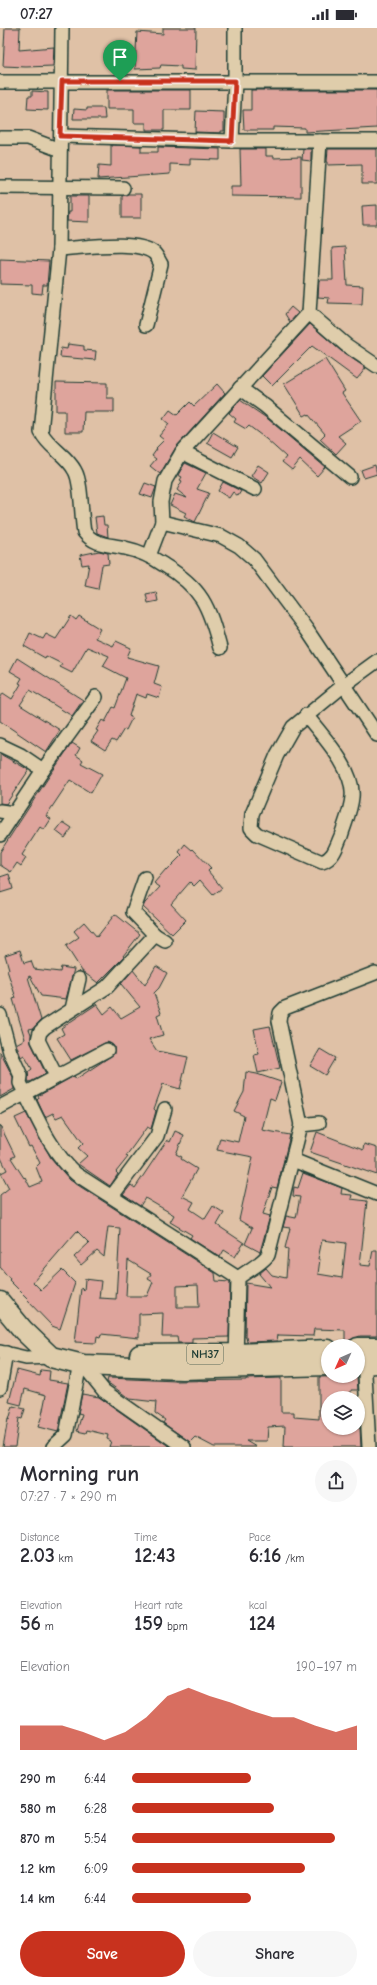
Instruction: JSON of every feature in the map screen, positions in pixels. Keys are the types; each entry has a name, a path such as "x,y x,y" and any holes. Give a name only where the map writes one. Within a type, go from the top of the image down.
{"highway":[{"path":"0,1302 23,1330 51,1357"},
{"name":"NH37","path":"51,1357 82,1364 182,1368 321,1351"},
{"name":"NH37","path":"236,1361 321,1365"}],"street":[{"path":"62,28 59,249 41,432 45,441 71,464 76,472 84,532 97,544 126,548 149,556 180,575 198,592 212,616 220,648"},
{"path":"232,141 235,81 235,28"},
{"path":"0,82 377,82"},
{"path":"60,136 232,141 377,141"},
{"path":"0,138 28,138 60,150"},
{"path":"149,556 162,522 161,502 165,481 182,452 309,313 320,141"},
{"path":"0,187 59,186 123,188"},
{"path":"59,249 124,246 141,247 155,254 161,264 146,325"},
{"path":"309,313 346,345 377,366"},
{"path":"240,388 265,406 350,477"},
{"path":"182,452 255,489"},
{"path":"162,522 221,536 239,546 254,559 307,630 377,735"},
{"path":"306,715 333,750 347,773 350,779 352,796 347,819 333,854 329,860 322,862 257,834 252,828 252,814 277,755 293,728 306,715 377,661"},
{"path":"0,835 43,770 96,697"},
{"path":"0,745 21,755 43,770"},
{"path":"0,811 14,813"},
{"path":"56,1076 38,1040 40,1032 72,1009 107,987 160,938 133,912 145,878"},
{"path":"236,1361 238,1278 263,1261 268,1255 301,1125 279,1021 280,1013 285,1008 375,973"},
{"path":"72,1009 79,979"},
{"path":"0,1015 10,1052 21,1076 20,1083 61,1160 76,1174 238,1278"},
{"path":"0,1107 25,1092 107,1050"},
{"path":"112,1196 157,1136 165,1109"},
{"path":"301,1125 319,1123"},
{"path":"293,1160 377,1194"},
{"path":"0,1388 3,1352 26,1358 51,1357"},
{"path":"366,1356 369,1447"},
{"path":"53,1447 66,1435 82,1364"},
{"path":"82,1364 104,1391 184,1447"}],"building":[{"path":"5,28 20,28 19,50 54,47 53,66 3,66"},
{"path":"163,28 196,28 195,70 181,69 181,66 161,65 160,68 135,69 137,32 163,34"},
{"path":"107,90 191,90 191,110 164,110 164,130 146,130 146,123 134,123 134,109 107,109"},
{"path":"251,90 377,90 377,128 305,132 305,128 273,127 273,130 244,130 243,110 251,110"},
{"path":"32,91 48,92 48,110 27,109 28,96 32,96"},
{"path":"87,108 104,108 105,119 73,119 74,109 87,110"},
{"path":"196,111 224,112 224,131 221,131 221,133 195,132"},
{"path":"111,145 141,146 141,152 158,152 158,147 220,149 220,160 190,159 190,165 170,164 170,174 98,179 99,165 111,166"},
{"path":"240,149 266,149 266,156 273,156 273,158 301,157 301,197 231,196 231,186 241,186"},
{"path":"303,149 311,149 311,161 302,160"},
{"path":"328,149 377,149 377,184 362,184 362,164 328,165"},
{"path":"128,194 141,194 141,218 122,218 122,196"},
{"path":"70,196 89,196 89,222 67,221 68,212 70,212"},
{"path":"377,205 377,225 363,225 362,206"},
{"path":"345,247 347,285 363,286 362,304 328,303 329,298 318,297 319,280 333,280 332,248"},
{"path":"0,259 49,261 47,285 43,285 42,294 32,293 32,285 0,284"},
{"path":"291,307 298,313 290,322 285,314"},
{"path":"310,324 341,351 366,368 357,379 312,346 272,386 262,376"},
{"path":"68,344 84,346 84,350 96,351 95,360 60,357 61,348 67,349"},
{"path":"325,359 345,391 342,393 361,421 338,436 346,443 336,454 320,439 325,434 308,414 304,416 284,384"},
{"path":"56,382 107,383 107,398 114,398 114,412 84,412 83,432 65,432 65,411 56,411"},
{"path":"217,384 225,393 176,447 160,474 150,466 156,459 152,456 157,449 156,448 164,440 159,436 169,424 163,419 170,410 177,415 190,402 194,406"},
{"path":"240,400 268,419 325,467 317,476 300,460 292,470 282,462 286,457 266,439 249,426 246,429 234,422 236,419 229,413"},
{"path":"213,432 238,447 232,457 207,443"},
{"path":"185,463 206,473 197,489 209,493 195,522 184,516 186,513 170,505 175,494 187,498 177,490 182,481 180,480 182,477 178,475"},
{"path":"258,465 269,472 262,483 251,476"},
{"path":"375,465 377,474 364,478 361,470"},
{"path":"223,482 241,491 238,496 233,492 229,498 218,491"},
{"path":"145,483 156,487 152,498 140,494"},
{"path":"103,516 104,525 107,525 108,537 97,533 95,517"},
{"path":"99,551 108,553 109,564 102,565 98,589 85,586 89,564 82,565 80,555"},
{"path":"156,592 158,601 148,603 146,594"},
{"path":"71,616 76,620 79,616 100,629 95,638 113,646 116,641 131,648 127,657 159,666 154,684 162,687 159,698 147,694 146,698 136,694 129,716 132,718 126,730 124,729 116,742 112,740 105,750 91,741 98,731 96,730 102,720 105,722 113,707 115,708 126,678 103,666 109,656 87,647 72,673 60,667 62,664 46,656 45,658 24,646 30,633 43,639 46,634 56,639"},
{"path":"17,658 83,700 72,716 30,690 20,705 60,730 46,752 0,721 0,699 3,693 12,699 21,684 19,683 22,678 10,671"},
{"path":"72,743 80,748 76,755 83,760 81,763 102,774 91,793 70,780 46,816 51,819 44,830 40,827 22,855 26,858 21,866 17,863 11,872 0,865 0,852"},
{"path":"0,754 29,770 6,804 0,803"},
{"path":"63,822 72,828 65,838 56,831"},
{"path":"185,844 192,850 193,849 211,868 208,871 222,888 213,895 200,880 194,886 190,882 171,904 186,920 172,934 143,907 160,887 154,883 166,869 167,870 182,855 179,852"},
{"path":"9,874 13,889 0,893 0,877"},
{"path":"115,914 140,934 123,956 124,957 98,983 82,971 66,946 79,937 74,931 84,922 97,937"},
{"path":"20,950 24,963 31,961 34,969 60,972 61,967 74,969 66,999 41,996 30,976 28,977 41,1020 34,1028 29,1029 31,1034 31,1043 46,1074 30,1082 28,1081 28,1072 32,1069 24,1055 21,1057 16,1044 25,1039 13,999 16,998 7,970 9,969 5,955"},
{"path":"156,966 167,973 159,988 154,993 161,1013 157,1015 163,1035 149,1039 157,1051 188,1057 180,1089 163,1084 154,1109 156,1111 151,1129 147,1127 126,1156 128,1157 116,1172 118,1174 110,1186 78,1164 87,1156 78,1148 83,1143 63,1115 56,1118 53,1113 45,1117 37,1100 39,1098 38,1096 74,1076 76,1079 114,1054 114,1046 107,1042 71,1060 57,1038 64,1034 61,1028 97,1004 104,1014 112,1007 121,1018 140,1007 121,984 133,970 145,985"},
{"path":"270,1026 280,1068 258,1073 254,1055 259,1054 254,1029"},
{"path":"320,1049 335,1058 325,1075 310,1066"},
{"path":"0,1052 13,1077 14,1089 0,1097"},
{"path":"246,1072 281,1082 275,1100 270,1098 262,1130 290,1135 277,1188 272,1187 263,1214 270,1216 260,1252 245,1244 252,1228 239,1220 253,1157 217,1150 220,1138 238,1142 244,1116 234,1111 244,1092"},
{"path":"26,1113 51,1158 70,1180 215,1273 216,1281 230,1282 229,1337 192,1338 192,1343 178,1343 177,1337 162,1337 163,1313 139,1314 139,1338 101,1334 100,1337 97,1336 96,1343 75,1342 81,1288 84,1291 85,1279 101,1281 99,1298 116,1299 120,1228 108,1227 104,1257 97,1251 81,1265 74,1257 89,1243 77,1231 33,1282 41,1290 62,1270 75,1283 60,1329 52,1326 9,1280 10,1279 0,1267 0,1195 9,1188 1,1173 7,1170 0,1156 0,1125 15,1156 11,1158 24,1178 25,1177 30,1187 42,1182 36,1167 40,1163 31,1146 29,1147 15,1118","holes":["128,1260 151,1274 148,1279 153,1282 147,1296 126,1296","198,1285 199,1307 177,1307 177,1286"]},
{"path":"175,1131 184,1135 176,1154 197,1169 182,1196 194,1202 190,1209 205,1219 213,1206 224,1213 217,1225 244,1243 235,1257 224,1250 220,1257 190,1238 192,1235 170,1222 174,1215 145,1198 140,1206 123,1195 131,1185 135,1188 167,1140 170,1142"},
{"path":"317,1132 363,1150 364,1144 377,1148 377,1175 310,1152"},
{"path":"303,1173 342,1188 341,1194 352,1195 351,1199 367,1201 360,1265 370,1266 373,1250 377,1250 377,1336 360,1336 352,1339 345,1339 345,1330 314,1329 313,1336 278,1335 277,1341 247,1342 245,1337 246,1283 270,1287 259,1274 266,1268 272,1275 286,1278 288,1249 285,1248 290,1228 283,1227 286,1216 296,1218 300,1197 293,1196 294,1187 298,1188","holes":["322,1240 346,1243 342,1278 318,1274 320,1259 318,1259"]},
{"path":"17,1370 40,1376 41,1370 50,1371 49,1380 68,1383 58,1432 38,1427 46,1395 25,1389 21,1405 9,1402"},
{"path":"319,1377 321,1377 321,1383 358,1383 358,1390 321,1391 321,1435 360,1435 361,1447 284,1447 285,1426 268,1427 267,1441 246,1441 256,1447 214,1447 195,1437 190,1442 163,1423 165,1420 155,1413 156,1402 130,1399 107,1382 108,1378 176,1381 281,1378 281,1412 294,1412 294,1417 319,1419"},
{"path":"82,1394 99,1397 170,1447 109,1447 111,1441 107,1439 108,1435 87,1430 86,1433 77,1431 82,1414 78,1413"},
{"path":"13,1406 25,1409 22,1419 19,1418 15,1447 3,1447 8,1419 9,1420"}],"route":[{"path":"62,81 120,81 235,81 232,141 60,136 62,81"}]}
